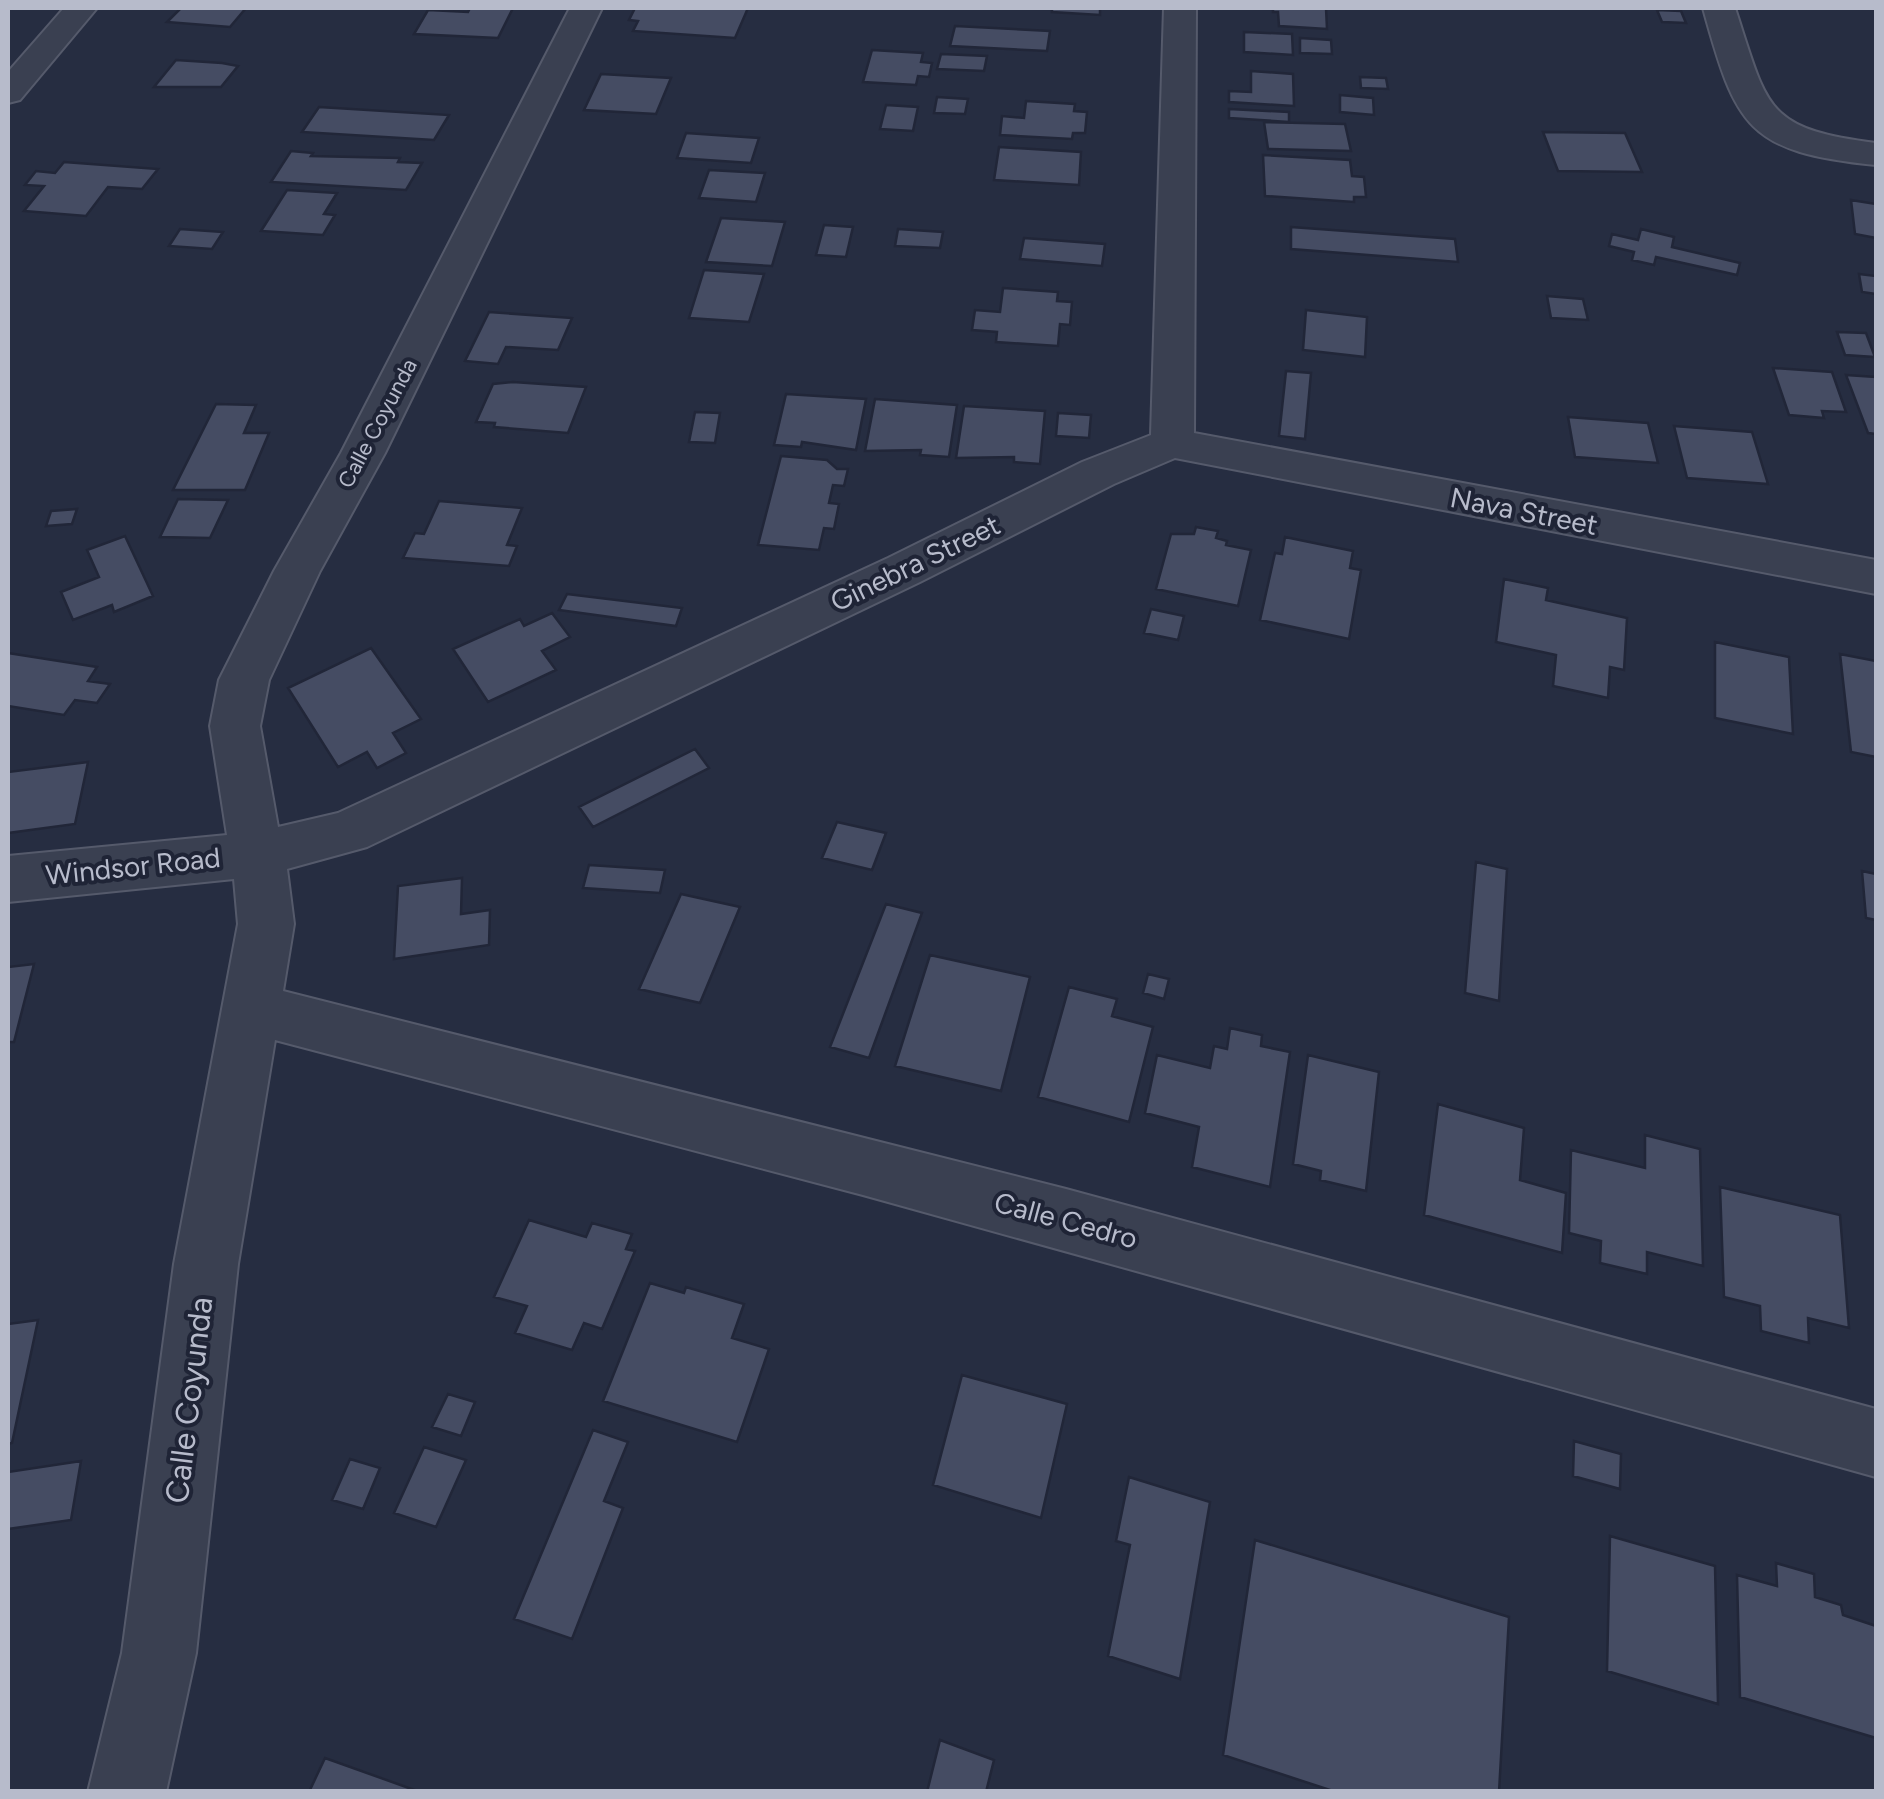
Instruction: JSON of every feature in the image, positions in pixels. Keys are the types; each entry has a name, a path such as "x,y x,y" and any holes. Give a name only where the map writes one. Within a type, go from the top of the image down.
{"street":[{"path":"8,93 81,8"},
{"name":"Calle Coyunda","path":"127,1792 159,1653 206,1264 266,924 235,726 244,680 296,570 364,453 586,8"},
{"path":"1172,443 1180,8"},
{"path":"1719,8 1740,73 1768,125 1794,137 1876,154"},
{"name":"Ginebra Street","path":"258,854 348,832 1098,473 1172,443"},
{"name":"Nava Street","path":"1172,443 1876,578"},
{"name":"Windsor Road","path":"8,879 258,854"},
{"name":"Calle Cedro","path":"256,983 553,1082 1876,1443"}],"building":[{"path":"181,8 246,8 230,27 167,22"},
{"path":"470,8 513,8 498,38 414,34 428,10 468,12"},
{"path":"635,8 748,8 735,38 633,31 638,21 629,20"},
{"path":"1052,8 1100,8 1100,15 1052,12"},
{"path":"1273,8 1326,8 1327,29 1279,26 1278,12 1273,12"},
{"path":"1657,10 1681,11 1686,23 1662,22"},
{"path":"955,26 1050,31 1047,51 950,46"},
{"path":"1244,32 1292,34 1293,55 1244,52"},
{"path":"1300,38 1331,40 1332,54 1300,53"},
{"path":"872,50 923,53 921,62 932,63 929,77 918,76 916,85 863,82"},
{"path":"941,54 987,56 984,71 937,69"},
{"path":"176,60 238,66 221,87 154,87"},
{"path":"1251,71 1293,74 1294,106 1229,102 1229,91 1251,92"},
{"path":"601,74 671,78 656,114 584,110"},
{"path":"1360,77 1386,78 1388,89 1361,88"},
{"path":"1340,95 1373,98 1374,115 1340,112"},
{"path":"937,97 968,99 965,114 934,113"},
{"path":"1026,101 1075,104 1074,111 1087,112 1085,133 1073,133 1072,139 1000,135 1002,116 1024,118"},
{"path":"886,105 918,107 913,131 880,129"},
{"path":"319,107 449,115 434,140 302,132"},
{"path":"1229,109 1289,112 1289,122 1229,118"},
{"path":"1264,122 1345,124 1351,151 1268,149"},
{"path":"1543,132 1625,133 1642,172 1558,171"},
{"path":"686,133 759,138 751,163 677,158"},
{"path":"999,147 1081,152 1079,185 994,180"},
{"path":"291,151 313,153 311,156 400,158 398,162 422,163 406,190 271,182"},
{"path":"1263,155 1350,160 1352,176 1364,177 1366,197 1354,197 1354,202 1265,196"},
{"path":"64,162 158,169 142,189 108,187 86,216 24,211 44,186 25,185 36,171 55,173"},
{"path":"709,170 765,173 756,202 699,198"},
{"path":"287,190 337,193 324,214 335,215 323,235 261,231"},
{"path":"1851,200 1876,204 1876,238 1855,234"},
{"path":"721,218 785,222 772,266 706,262"},
{"path":"824,225 853,227 846,257 816,255"},
{"path":"1291,227 1455,239 1458,262 1291,249"},
{"path":"180,229 223,232 212,249 169,246"},
{"path":"898,229 943,232 940,248 895,246"},
{"path":"1641,229 1674,237 1672,247 1740,263 1737,275 1656,257 1654,265 1632,260 1634,252 1609,246 1612,234 1638,240"},
{"path":"1024,238 1105,244 1102,266 1020,259"},
{"path":"704,270 764,274 749,322 689,318"},
{"path":"1859,274 1876,276 1876,294 1862,292"},
{"path":"1003,288 1058,292 1057,301 1072,302 1070,325 1060,324 1058,346 996,342 997,332 972,330 975,310 1000,312"},
{"path":"1547,296 1583,299 1588,320 1551,318"},
{"path":"1306,310 1367,317 1365,357 1303,350"},
{"path":"489,312 572,318 558,350 506,347 498,364 465,361"},
{"path":"1837,332 1866,333 1875,357 1845,355"},
{"path":"1773,368 1832,372 1846,412 1822,411 1824,418 1789,415"},
{"path":"1286,371 1311,373 1305,439 1279,436"},
{"path":"1846,375 1876,377 1876,434 1868,433"},
{"path":"493,384 586,387 568,433 476,422"},
{"path":"786,394 866,399 856,450 802,442 801,447 774,445"},
{"path":"875,399 957,405 949,457 920,455 921,450 865,451"},
{"path":"216,404 256,405 244,433 269,433 245,490 173,490"},
{"path":"964,406 1045,411 1040,464 1014,462 1014,457 956,458"},
{"path":"695,412 720,413 715,443 689,442"},
{"path":"1058,413 1091,415 1089,438 1056,436"},
{"path":"1568,417 1648,423 1658,463 1575,457"},
{"path":"1674,426 1752,432 1768,484 1687,478"},
{"path":"781,456 827,460 837,469 848,469 844,486 833,485 829,503 839,504 834,529 824,528 819,550 758,545"},
{"path":"178,499 228,500 210,538 160,537"},
{"path":"439,501 522,508 507,545 517,546 509,566 403,558 415,533 424,534"},
{"path":"77,509 72,524 46,526 51,511"},
{"path":"1196,527 1218,531 1216,538 1227,541 1226,545 1251,550 1238,606 1156,589 1171,534 1194,534"},
{"path":"125,536 153,596 114,612 112,605 73,620 61,592 99,577 87,550"},
{"path":"1285,537 1353,551 1350,568 1361,570 1349,639 1260,620 1275,553 1282,554"},
{"path":"1504,579 1548,588 1546,600 1627,618 1624,670 1610,667 1608,698 1553,686 1556,655 1496,642"},
{"path":"567,594 682,608 676,626 559,610"},
{"path":"1151,609 1184,616 1178,640 1144,633"},
{"path":"552,613 570,637 542,651 556,670 488,702 453,649 520,619 524,626"},
{"path":"1715,642 1789,657 1793,734 1715,718"},
{"path":"371,648 421,719 393,733 406,753 377,768 367,752 338,767 288,688"},
{"path":"8,653 97,667 88,681 110,684 97,703 75,700 64,715 8,706"},
{"path":"1840,654 1876,661 1876,757 1851,752"},
{"path":"695,749 709,768 593,827 579,807"},
{"path":"88,762 75,824 8,833 8,772"},
{"path":"837,822 886,833 872,870 822,858"},
{"path":"1476,862 1507,869 1499,1001 1465,993"},
{"path":"589,865 665,870 660,893 583,888"},
{"path":"1862,871 1876,874 1876,920 1866,918"},
{"path":"462,878 461,914 490,910 489,945 394,959 398,886"},
{"path":"681,894 740,907 700,1003 639,989"},
{"path":"886,904 922,913 869,1058 830,1047"},
{"path":"930,955 1030,977 1001,1091 895,1066"},
{"path":"34,964 14,1042 8,1042 8,967"},
{"path":"1148,974 1169,979 1164,999 1143,993"},
{"path":"1069,987 1117,999 1112,1016 1153,1027 1129,1122 1038,1097"},
{"path":"1230,1028 1262,1035 1261,1046 1290,1052 1270,1187 1192,1167 1199,1127 1145,1113 1157,1055 1210,1068 1214,1046 1227,1049"},
{"path":"1308,1055 1379,1072 1366,1191 1320,1180 1321,1171 1293,1164"},
{"path":"1438,1104 1524,1128 1520,1180 1566,1193 1562,1253 1424,1215"},
{"path":"1645,1135 1700,1149 1703,1266 1647,1252 1647,1274 1600,1263 1601,1241 1569,1233 1571,1150 1645,1168"},
{"path":"1720,1187 1840,1215 1849,1328 1808,1318 1809,1343 1761,1331 1760,1306 1724,1297"},
{"path":"529,1220 586,1237 592,1223 632,1234 626,1249 635,1251 602,1329 584,1323 572,1350 515,1333 527,1306 494,1297"},
{"path":"650,1283 684,1293 686,1287 744,1304 732,1338 769,1349 737,1442 603,1401"},
{"path":"38,1320 12,1443 8,1444 8,1324"},
{"path":"962,1375 1067,1404 1041,1518 933,1485"},
{"path":"448,1394 475,1402 461,1436 432,1427"},
{"path":"593,1430 628,1442 604,1501 623,1508 572,1639 514,1619"},
{"path":"1574,1441 1621,1454 1620,1489 1573,1476"},
{"path":"424,1447 466,1460 436,1527 394,1513"},
{"path":"350,1459 380,1468 363,1509 332,1500"},
{"path":"81,1461 71,1520 8,1529 8,1472"},
{"path":"1129,1477 1210,1502 1180,1679 1108,1656 1130,1545 1116,1541"},
{"path":"1610,1536 1715,1566 1718,1704 1607,1671"},
{"path":"1255,1540 1509,1617 1499,1792 1336,1792 1223,1755"},
{"path":"1776,1563 1814,1574 1815,1597 1841,1605 1843,1615 1876,1626 1876,1738 1740,1697 1737,1575 1777,1586"},
{"path":"940,1740 994,1760 986,1792 927,1792"},
{"path":"325,1758 420,1792 309,1792"}]}
